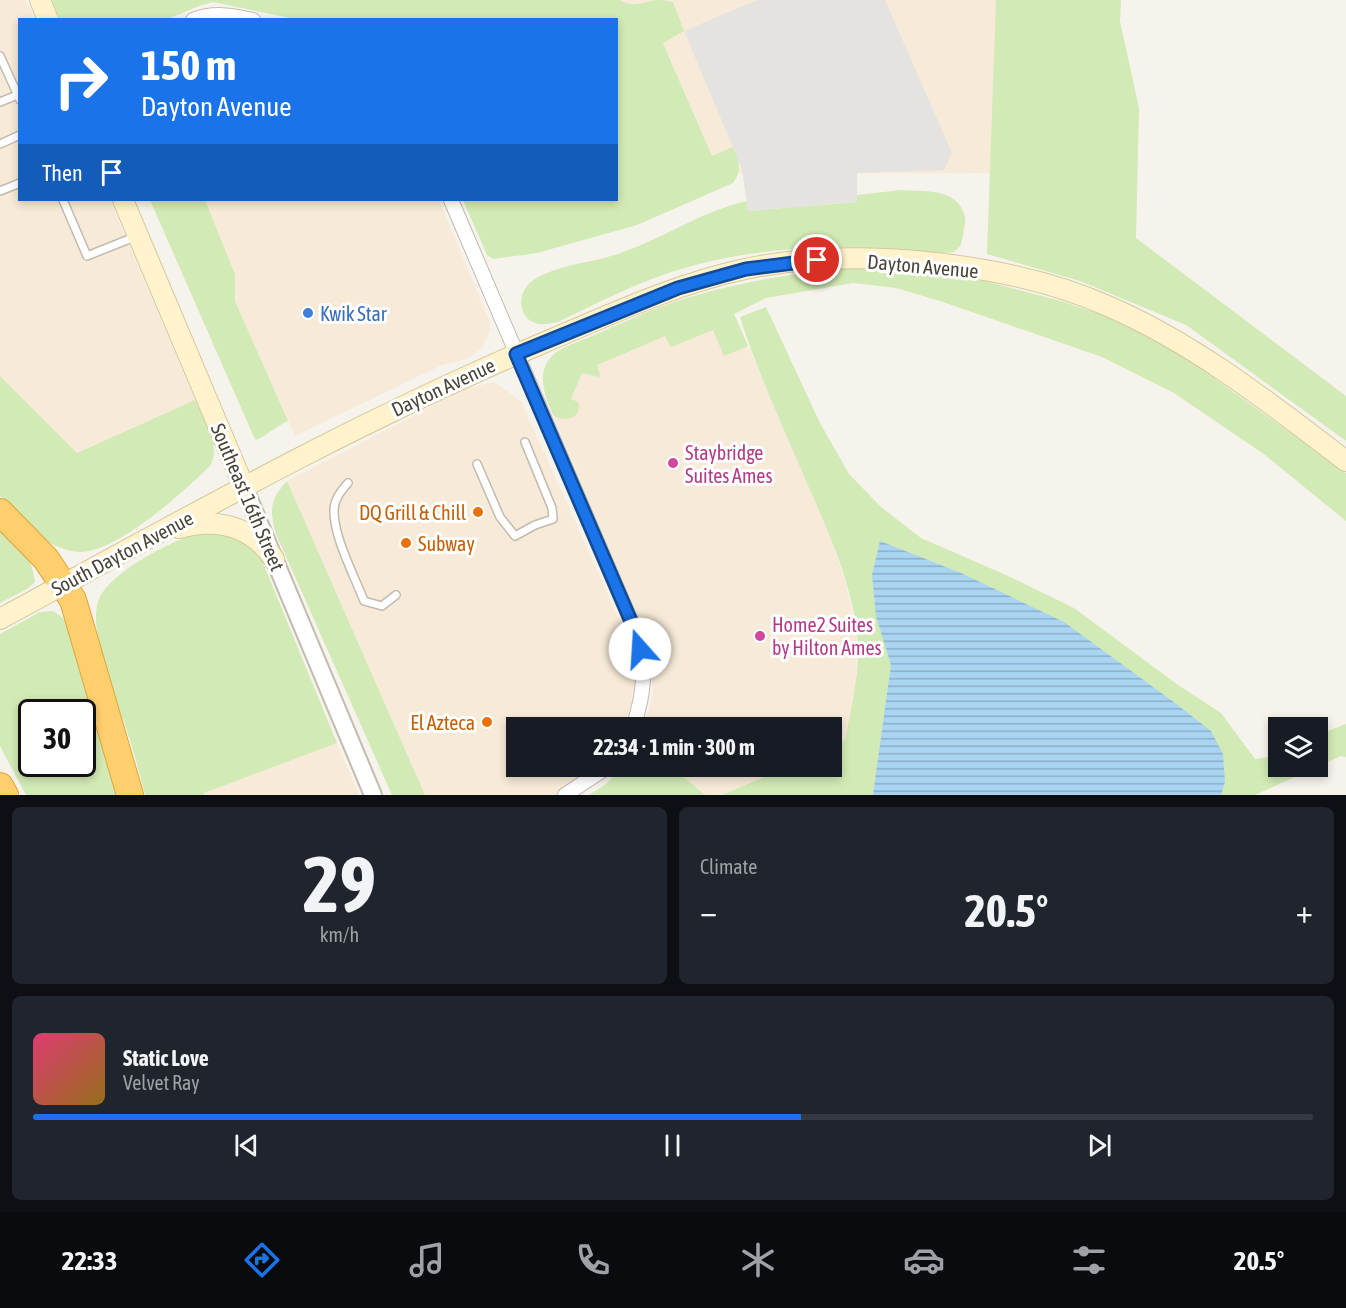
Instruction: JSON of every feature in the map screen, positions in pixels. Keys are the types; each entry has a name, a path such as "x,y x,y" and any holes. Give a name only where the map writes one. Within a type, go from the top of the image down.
{"highway":[{"path":"0,512 46,559 73,600 130,795"},
{"path":"0,786 5,795"}],"main road":[{"path":"40,0 47,18"},
{"name":"Southeast 16th Street","path":"123,201 244,487"},
{"name":"Dayton Avenue","path":"244,487 347,432 454,381 678,288 746,269 817,260 888,260 968,267 1052,286 1109,306 1177,341 1238,380 1346,461"},
{"name":"South Dayton Avenue","path":"0,619 244,487"},
{"path":"156,535 183,527 206,524 233,527 256,538 274,559"}],"street":[{"path":"198,18 218,13 243,18"},
{"path":"451,201 637,635 644,663 644,687 636,717"},
{"name":"Southeast 16th Street","path":"244,487 373,795"},
{"path":"565,795 592,777"}],"lane":[{"path":"0,56 18,94"},
{"path":"0,102 18,96"},
{"path":"0,144 18,136"},
{"path":"0,191 18,184"},
{"path":"63,201 87,256 138,236"},
{"path":"477,464 500,517 515,536 535,525 553,519 552,508 525,442"},
{"path":"348,483 338,495 334,510 337,531 364,601 382,606 396,595"}],"shaded area":[{"path":"0,0 26,0 35,18 18,18 18,201 110,201 195,400 77,453 0,376"},
{"path":"620,0 658,0 642,5 624,3"},
{"path":"658,0 998,0 995,173 739,174 740,163 712,156 663,42 684,31"},
{"path":"757,0 885,0 952,153 944,170 857,173 857,202 748,211 742,169 684,31"},
{"path":"205,201 439,201 489,320 490,331 482,348 467,359 442,365 295,436 235,301 235,273"},
{"path":"662,306 734,314 827,527 846,584 857,633 856,689 845,741 842,742 842,717 647,717 653,695 652,667 647,641 545,395 543,377 553,355"},
{"path":"494,382 521,401 627,637 635,683 627,717 506,717 506,777 579,777 584,795 425,795 287,481 465,389"},
{"path":"337,743 359,795 204,795 204,793"},
{"path":"684,777 764,777 722,795 705,795"}],"green space":[{"path":"52,0 620,0 629,4 658,0 673,2 684,31 663,43 712,156 733,147 739,169 733,183 637,225 537,253 493,259 487,255 463,201 618,201 618,18 289,18 213,2 170,18 59,18"},
{"path":"996,0 1121,0 1120,21 1139,108 1136,238 1346,396 1346,441 1186,325 1080,281 987,254"},
{"path":"901,190 939,193 955,200 961,207 965,217 964,227 961,245 954,252 840,247 773,251 705,262 671,272 628,289 558,322 539,324 526,317 523,311 521,304 524,291 535,279 567,266 623,252 731,205 747,201 748,211 857,202 857,195"},
{"path":"150,201 205,201 235,274 235,301 288,421 256,440"},
{"path":"846,267 917,270 985,281 1061,301 1111,318 1178,352 1346,473 1346,521 1265,455 1174,393 1102,357 896,288 853,283 766,298 734,314 748,346 724,356 713,330 671,347 665,336 597,365 599,377 582,373 571,399 578,402 578,412 567,419 553,415 547,400 543,376 548,362 562,349 654,309 707,292"},
{"path":"766,307 820,423 849,474 881,507 921,538 1074,608 1178,685 1221,713 1255,759 1268,757 1268,777 1295,777 1255,795 722,795 764,777 842,777 842,742 845,740 857,673 857,632 845,577 825,524 764,383 740,317"},
{"path":"0,376 77,453 195,400 213,441 213,458 210,466 184,491 150,518 114,542 81,552 57,547 39,534 0,496"},
{"path":"287,481 425,795 392,795 276,534 272,505"},
{"path":"0,528 28,557 35,582 27,589 0,603"},
{"path":"206,530 249,538 261,558 337,743 204,793 204,795 145,795 100,648 96,613 99,599 106,588 131,566 179,540"},
{"path":"53,611 62,617 71,629 91,699 18,699 18,777 96,777 96,717 118,795 26,795 0,746 0,634 40,612"},
{"path":"1346,724 1346,757 1341,756 1328,762 1328,731"},
{"path":"613,777 684,777 705,795 589,795"}],"water":[{"path":"880,541 961,573 1064,622 1175,703 1211,731 1223,754 1225,782 1221,795 873,795 891,665 876,616 872,575"}],"place":[{"name":"Kwik Star","path":"308,313"},
{"name":"Staybridge Suites Ames","path":"673,463"},
{"name":"DQ Grill & Chill","path":"478,512"},
{"name":"Subway","path":"406,543"},
{"name":"Home2 Suites by Hilton Ames","path":"760,636"},
{"name":"El Azteca","path":"487,722"}],"route":[{"path":"640,649 637,635 516,354 678,288 746,269 817,260"}]}
